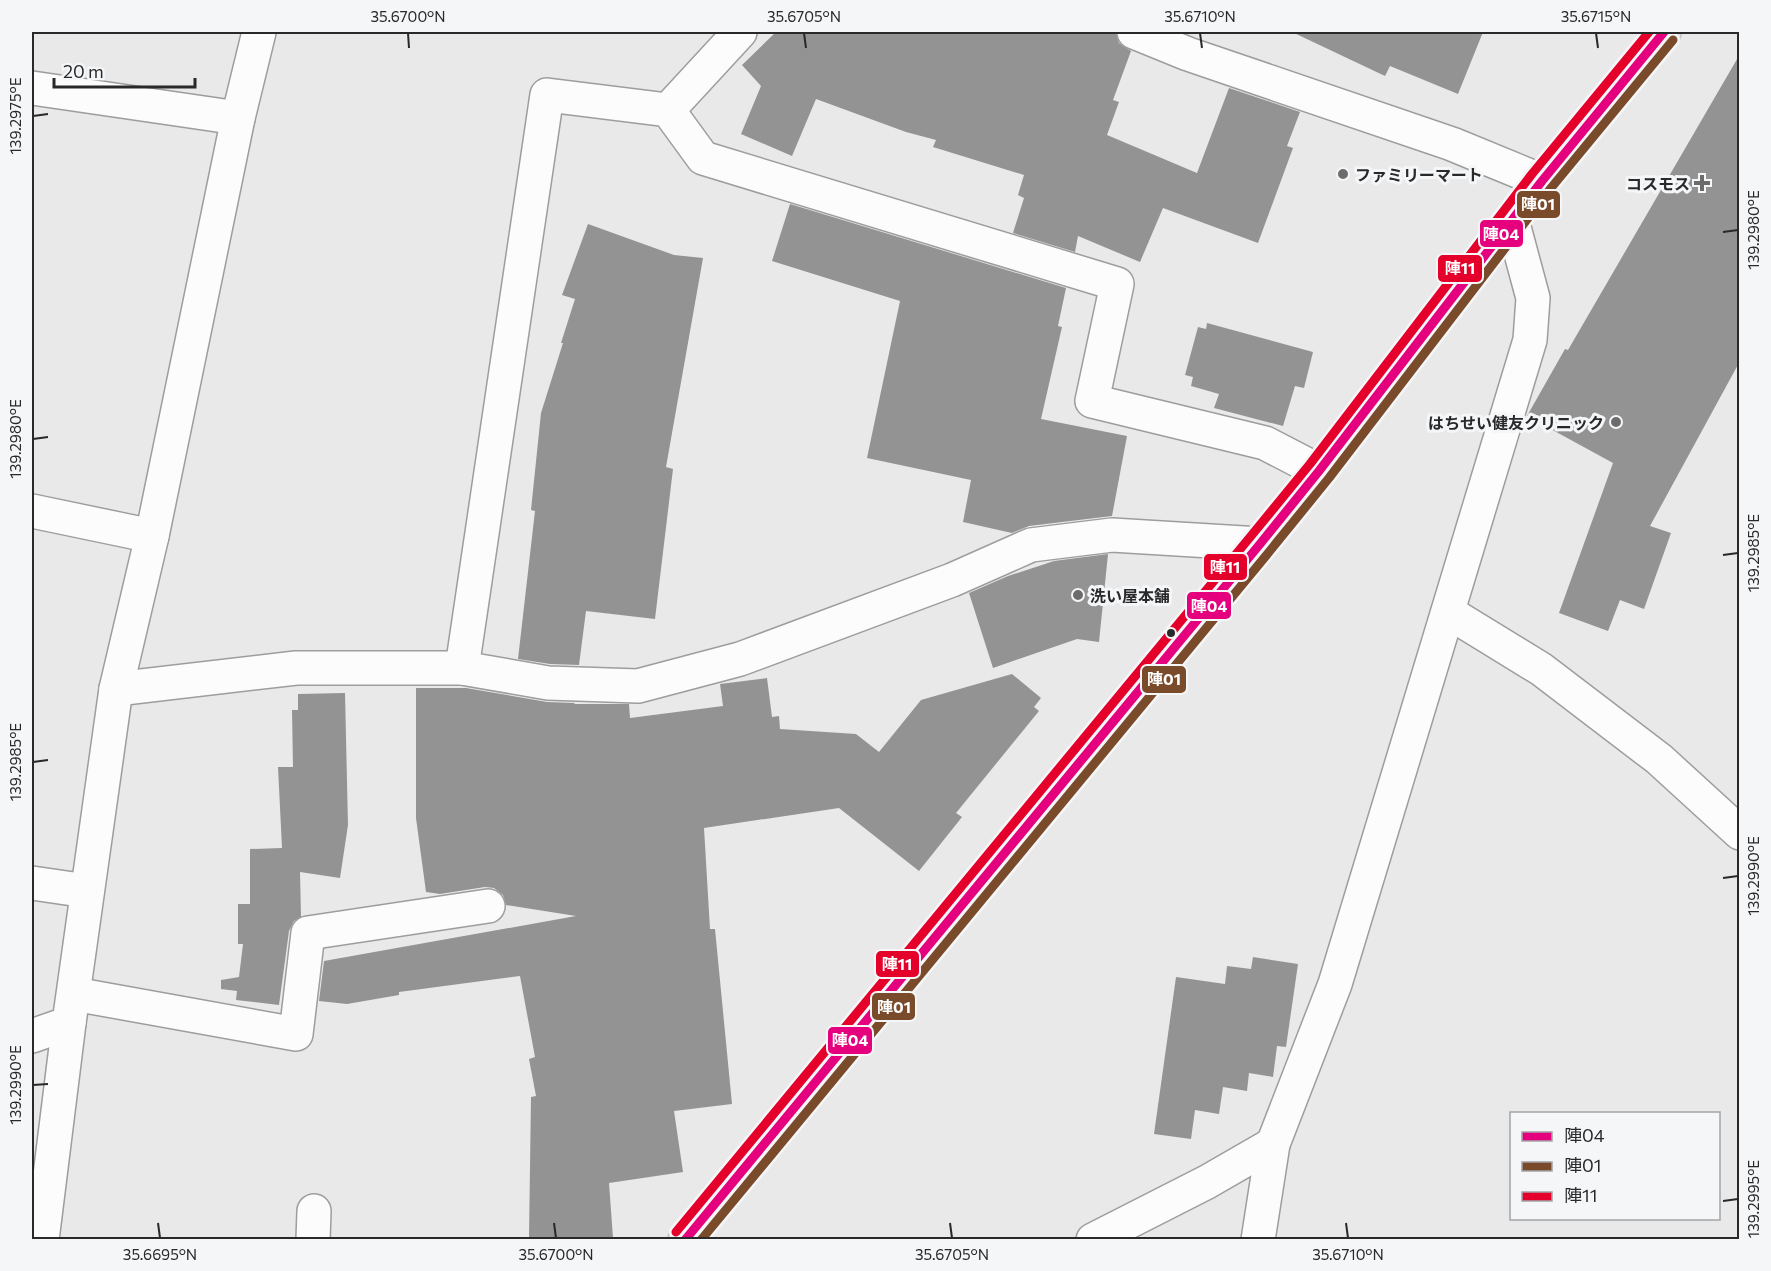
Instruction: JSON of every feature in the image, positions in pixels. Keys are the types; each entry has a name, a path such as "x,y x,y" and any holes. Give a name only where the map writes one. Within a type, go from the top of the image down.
{"main road":[{"path":"685,1239 1260,544 1542,181 1664,32"}],"street":[{"path":"42,1239 87,891 116,689 152,536 238,118 259,32"},
{"path":"668,110 740,32"},
{"path":"1134,32 1188,54 1452,144 1542,181"},
{"path":"32,88 238,118"},
{"path":"462,668 547,95 668,110 703,158 1117,284 1092,401 1265,443 1318,471"},
{"path":"1258,1239 1273,1144 1335,984 1530,340 1533,298 1512,220"},
{"path":"32,511 152,536"},
{"path":"116,689 296,668 462,668 548,683 638,686 740,659 952,580 1030,545 1112,535 1260,544"},
{"path":"1448,612 1550,676 1659,759 1740,833"},
{"path":"32,883 87,891"},
{"path":"32,1035 72,1009 296,1034 308,933 488,906"},
{"path":"1093,1239 1207,1182 1273,1144"}],"building":[{"path":"776,32 1116,32 1119,43 1131,51 1113,100 1119,102 1107,135 1197,173 1229,88 1300,112 1287,146 1293,148 1258,243 1163,208 1140,262 1078,236 1075,252 1013,233 1024,198 1018,195 1024,175 933,147 936,140 906,132 816,99 792,156 741,134 761,86 742,65"},
{"path":"1292,32 1483,32 1458,94 1390,66 1385,76"},
{"path":"1740,54 1740,361 1650,526 1671,533 1644,609 1620,600 1608,631 1559,613 1613,463 1527,416 1565,349 1568,350"},
{"path":"790,204 1066,288 1058,326 1062,327 1041,419 1127,436 1112,516 1029,526 1012,533 963,522 971,480 867,458 900,301 772,261"},
{"path":"588,224 674,255 703,258 666,467 673,469 655,619 586,611 579,665 550,664 518,659 535,511 531,510 541,413 575,299 562,295"},
{"path":"1207,323 1313,352 1304,388 1295,386 1283,426 1214,408 1219,394 1191,386 1193,377 1185,375 1198,327 1206,329"},
{"path":"1108,554 1099,642 1077,639 993,668 969,593 1008,576 1054,561"},
{"path":"1012,674 1041,698 1034,707 1039,711 956,813 962,817 919,871 839,808 704,828 710,929 715,929 732,1104 674,1111 683,1172 609,1183 613,1238 541,1239 540,1237 529,1237 531,1097 536,1096 529,1059 535,1057 520,976 399,992 399,995 347,1004 319,1001 324,961 576,916 506,905 503,895 494,888 485,887 440,894 426,892 416,818 416,688 466,688 547,702 629,704 630,718 723,706 720,684 767,678 772,717 779,716 780,729 856,734 879,752 921,700"},
{"path":"345,693 348,825 340,878 300,872 301,917 294,921 289,931 279,1005 236,1000 237,991 221,989 221,980 239,977 243,944 238,944 238,904 250,904 250,849 282,848 278,767 293,767 292,710 298,710 298,694"},
{"path":"1253,957 1298,964 1286,1047 1277,1046 1273,1077 1249,1073 1247,1091 1223,1087 1219,1114 1195,1110 1191,1139 1154,1134 1176,977 1225,984 1227,966 1251,969"}],"transit line":[{"name":"陣11","path":"676,1232 1310,464 1532,174 1649,32"},
{"name":"陣04","path":"685,1240 1260,544 1319,471 1542,181 1664,32"},
{"name":"陣01","path":"701,1240 1329,478 1551,188 1673,40"}],"place":[{"name":"ファミリーマート","path":"1343,174"},
{"name":"コスモス","path":"1702,183"},
{"name":"はちせい健友クリニック","path":"1616,422"},
{"name":"洗い屋本舗","path":"1078,595"}]}
